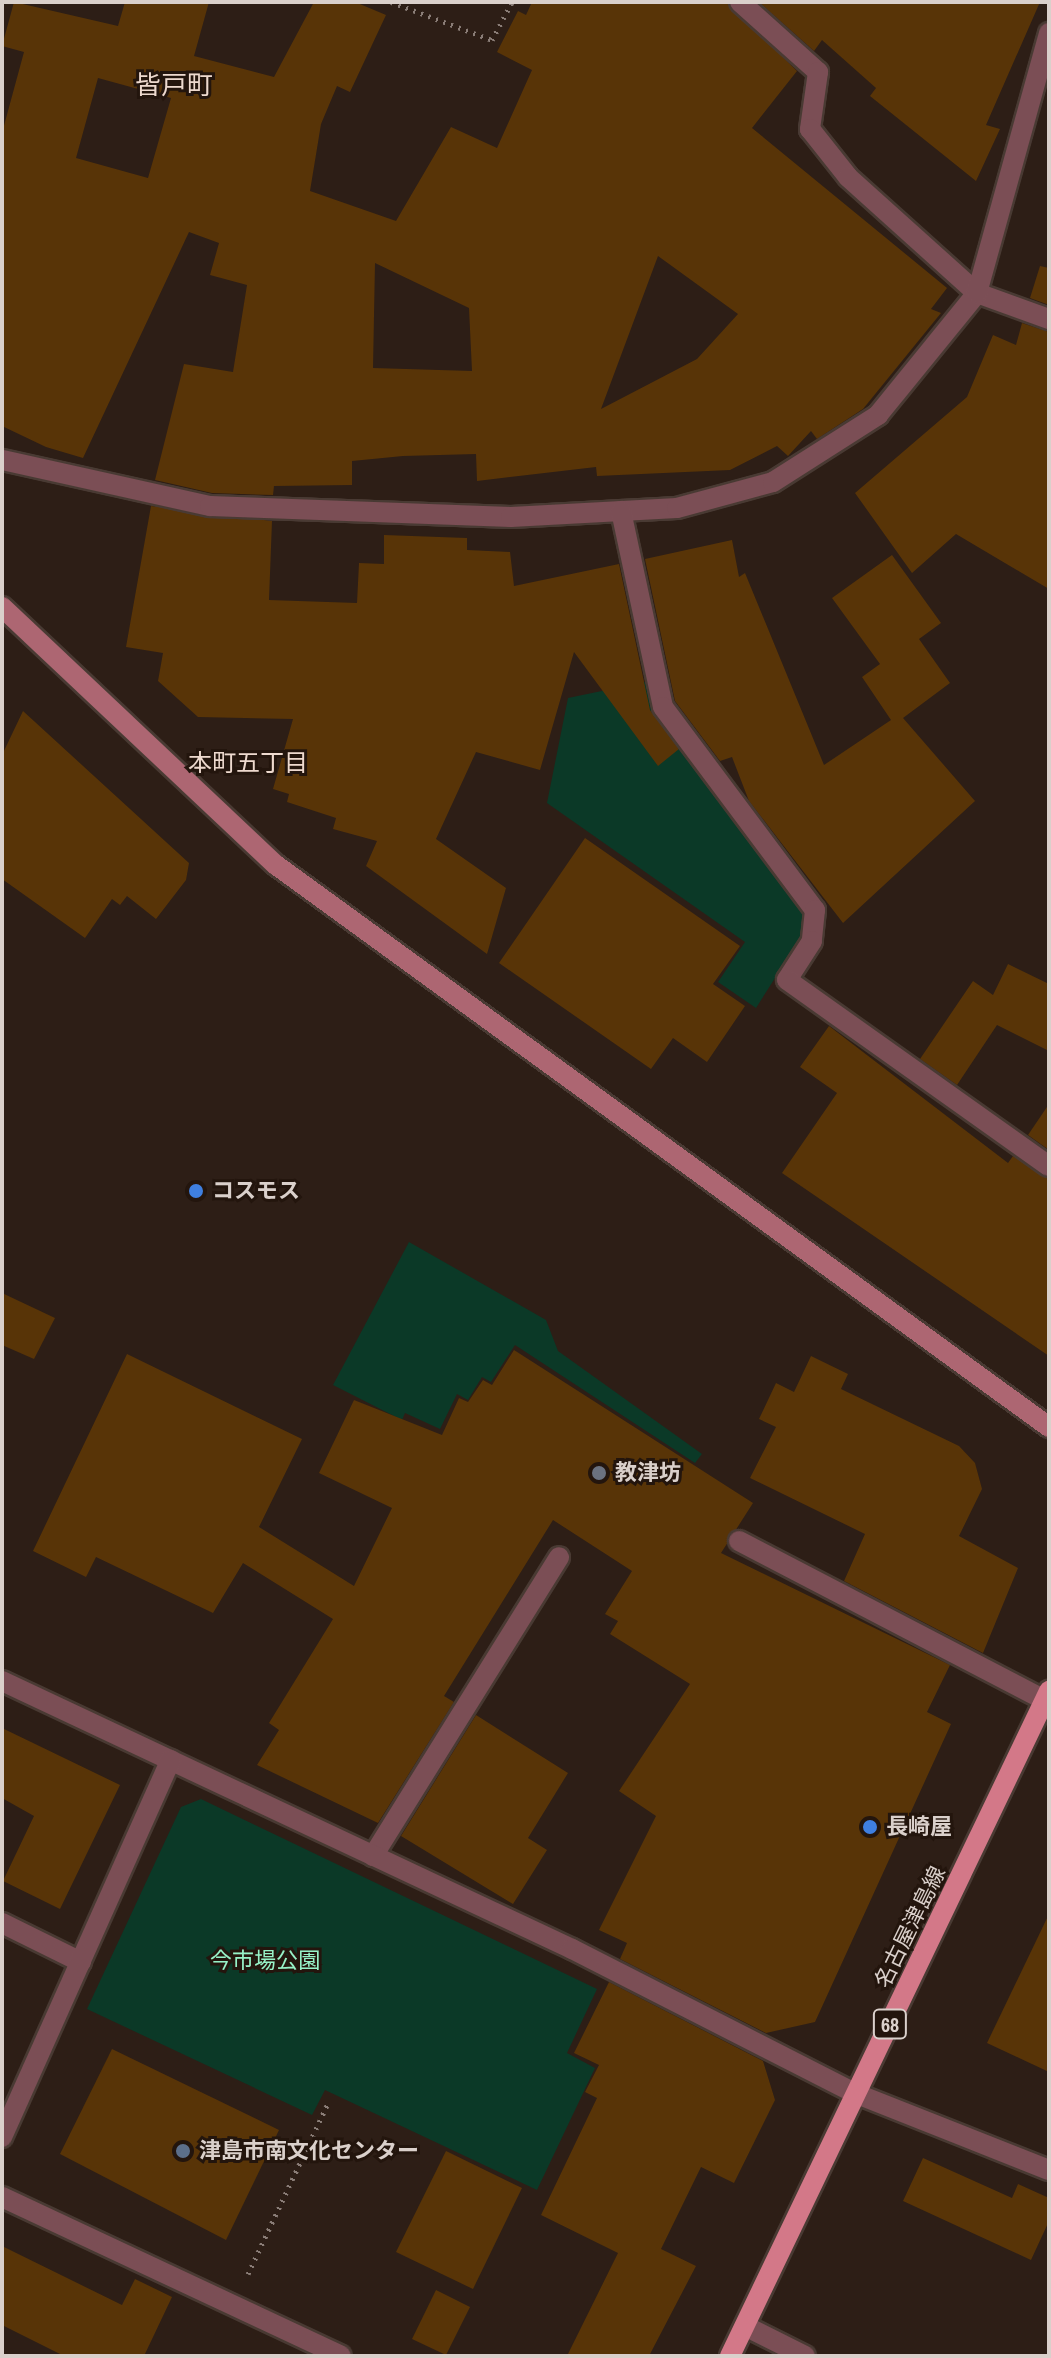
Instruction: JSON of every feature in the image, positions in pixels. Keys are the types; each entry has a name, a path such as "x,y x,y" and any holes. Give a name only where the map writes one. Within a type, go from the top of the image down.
{"main road":[{"name":"名古屋津島線","path":"730,2356 1047,1695"}],"street":[{"path":"740,2 818,72 810,129 848,177 977,293 1049,319"},
{"path":"2,460 210,506 511,517 677,508 773,482 878,415 977,293 1049,33"},
{"path":"621,511 663,707 815,910 812,941 787,980 1049,1166"},
{"path":"2,607 276,865 1049,1427"},
{"path":"739,1541 1047,1695"},
{"path":"373,1856 559,1557"},
{"path":"2,1681 373,1856 857,2094 1049,2170"},
{"path":"2,2137 171,1760"},
{"path":"2,1923 81,1962"},
{"path":"2,2197 341,2356"},
{"path":"745,2326 805,2356"}],"path":[{"path":"391,2 492,40 512,2"},
{"path":"233,2305 329,2101"}],"green space":[{"path":"650,681 803,914 803,934 756,1008 718,982 745,942 547,803 568,698"},
{"path":"409,1242 546,1320 558,1351 702,1454 695,1463 515,1345 491,1382 482,1377 468,1400 457,1394 440,1429 405,1413 402,1420 333,1385"},
{"name":"今市場公園","path":"201,1799 597,1989 567,2053 595,2068 537,2190 325,2090 312,2115 87,2009 181,1807"}],"building":[{"path":"14,2 118,26 125,2 209,2 194,56 274,77 314,2 355,2 386,15 350,92 337,86 321,124 310,191 396,221 451,127 497,148 532,70 497,52 518,11 526,15 532,2 727,2 797,71 752,128 947,288 931,309 941,313 863,409 817,439 811,431 788,456 777,446 730,470 597,476 596,467 477,481 476,454 352,461 352,485 274,486 273,495 212,493 155,480 184,364 233,372 247,285 210,275 219,243 189,232 83,458 46,447 2,426 2,133 24,52 2,46","holes":["98,78 171,98 148,178 76,158","658,256 738,314 697,359 601,409","375,263 469,308 472,371 373,368"]},
{"path":"759,2 1040,2 986,125 1000,129 976,181 870,96 876,88 822,40 814,51"},
{"path":"1040,266 1049,268 1049,305 1030,298"},
{"path":"1022,323 1049,332 1049,589 956,534 912,573 855,493 967,397 993,335 1016,345"},
{"path":"151,506 272,521 269,600 357,603 359,563 384,564 384,535 467,538 467,550 510,552 514,586 619,564 650,710 679,749 658,766 574,652 540,770 476,752 436,839 506,888 487,954 366,866 377,841 333,829 336,818 287,802 289,794 273,789 293,719 198,717 158,681 163,653 126,647"},
{"path":"732,540 739,577 745,573 824,765 891,720 862,677 880,664 832,598 892,555 941,623 919,639 950,683 903,718 975,801 843,923 749,801 732,757 720,761 675,701 645,559"},
{"path":"23,711 189,863 186,880 156,919 127,896 120,905 112,899 85,938 2,879 2,755"},
{"path":"585,838 740,946 713,984 745,1006 707,1062 673,1038 651,1069 499,963"},
{"path":"1008,964 1049,984 1049,1051 997,1025 957,1085 920,1059 973,981 993,995"},
{"path":"829,1026 1008,1163 1013,1156 1049,1179 1049,1356 782,1173 837,1093 800,1067"},
{"path":"1049,1104 1049,1150 1028,1135"},
{"path":"2,1293 55,1318 34,1359 2,1345"},
{"path":"514,1350 753,1503 721,1553 950,1665 927,1712 951,1724 815,2022 766,2033 620,1959 627,1943 599,1930 656,1816 619,1791 690,1684 610,1634 618,1621 605,1614 632,1571 553,1520 444,1696 454,1702 378,1823 257,1765 279,1730 269,1723 333,1619 243,1563 213,1613 96,1557 86,1577 33,1551 127,1354 302,1439 259,1527 354,1586 392,1508 319,1473 354,1400 442,1435 459,1398 468,1402 483,1380 492,1385"},
{"path":"811,1356 848,1374 841,1389 959,1446 975,1463 982,1489 959,1536 1018,1568 983,1653 844,1581 865,1534 750,1478 776,1427 759,1419 776,1383 794,1392"},
{"path":"476,1715 568,1773 528,1838 547,1850 513,1904 401,1836"},
{"path":"2,1728 120,1785 60,1909 3,1881 34,1816 2,1798"},
{"path":"1049,1914 1049,2072 987,2043"},
{"path":"609,1982 763,2061 775,2100 734,2183 701,2167 661,2249 696,2266 649,2356 567,2356 618,2253 541,2215 597,2098 585,2092 599,2065 574,2053"},
{"path":"112,2049 279,2130 226,2240 60,2154"},
{"path":"446,2151 522,2188 473,2289 396,2252"},
{"path":"923,2158 1012,2198 1018,2184 1049,2198 1049,2221 1031,2260 903,2201"},
{"path":"2,2246 122,2305 135,2279 172,2297 144,2356 64,2356 2,2325"},
{"path":"436,2290 470,2307 446,2355 412,2339"}],"place":[{"name":"コスモス","path":"196,1191"},
{"name":"教津坊","path":"599,1473"},
{"name":"長崎屋","path":"870,1827"},
{"name":"津島市南文化センター","path":"183,2151"}],"district":[{"name":"皆戸町","path":"174,85"},
{"name":"本町五丁目","path":"248,763"}]}
